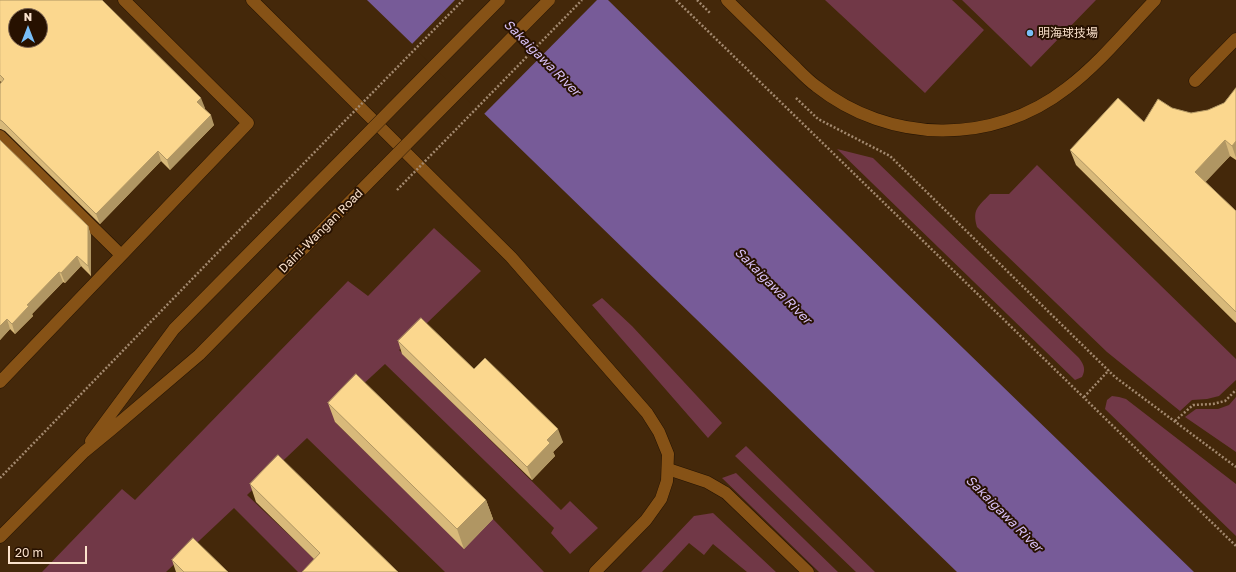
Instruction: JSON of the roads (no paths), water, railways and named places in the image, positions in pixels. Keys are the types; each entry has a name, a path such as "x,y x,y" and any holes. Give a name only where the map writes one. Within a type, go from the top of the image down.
{"street":[{"path":"0,382 248,123 124,0"},
{"path":"252,0 511,256 647,413 659,432 668,454 667,481 661,499 646,520 595,572"},
{"name":"Daini-Wangan Road","path":"84,452 104,422 174,329 499,0"},
{"name":"Daini-Wangan Road","path":"0,537 84,452 199,355 550,0"},
{"path":"727,0 815,86 837,101 860,113 885,123 913,129 945,131 982,127 1011,118 1042,104 1067,88 1098,60 1155,0"},
{"path":"1195,81 1236,39"},
{"path":"0,136 121,255"},
{"path":"668,469 707,482 726,493 808,572"}],"water":[{"name":"Sakaigawa River","path":"367,0 608,0 899,286 1194,572 957,572"}],"place":[{"name":"明海球技場","path":"1030,33"}]}
